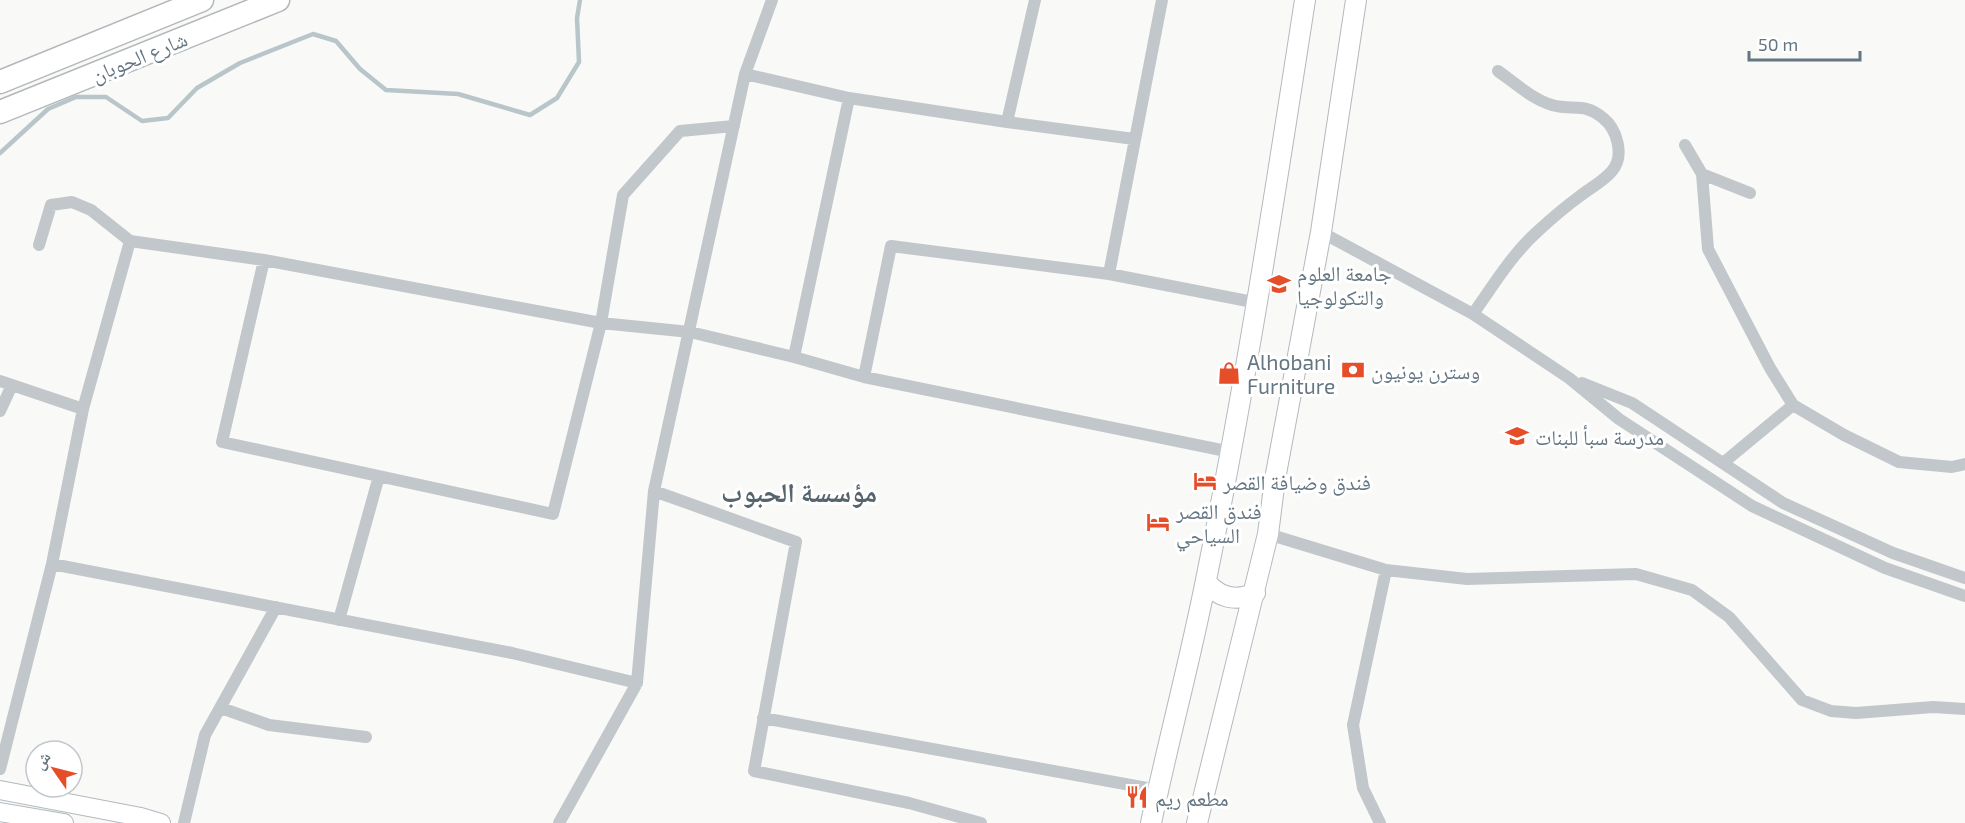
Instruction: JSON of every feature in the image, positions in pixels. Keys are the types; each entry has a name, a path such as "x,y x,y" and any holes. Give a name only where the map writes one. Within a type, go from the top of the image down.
{"highway":[{"name":"شارع الحوبان","path":"0,82 202,0"},
{"name":"شارع الحوبان","path":"0,112 278,0"}],"main road":[{"path":"1151,823 1206,582 1231,452 1258,303 1305,0"},
{"path":"1197,823 1268,534 1275,479 1321,232 1356,0"},
{"path":"1206,582 1215,592 1228,598 1242,598 1254,593"},
{"path":"0,790 141,817 161,823"},
{"path":"0,812 64,823"}],"street":[{"path":"559,823 637,682 654,491 745,74 772,0"},
{"path":"1007,122 1035,0"},
{"path":"1109,274 1162,0"},
{"path":"1473,314 1512,259 1536,233 1613,170 1619,153 1615,131 1603,118 1585,106 1567,108 1551,104 1531,94 1498,71"},
{"path":"745,74 849,98 1134,139"},
{"path":"794,357 849,98"},
{"path":"264,260 222,442 553,514 601,323 623,195 680,131 734,126"},
{"path":"1685,145 1702,174 1708,249 1770,368 1793,405 1844,435 1899,462 1952,466 1965,464"},
{"path":"1702,174 1750,193"},
{"path":"39,245 51,205 72,202 91,210 130,241 264,260 601,323 690,332 794,357 864,377 1231,452"},
{"path":"1321,232 1473,314 1569,378 1619,419 1752,506 1885,568 1965,596"},
{"path":"0,769 51,564 82,409 130,241"},
{"path":"864,377 891,246 1109,274 1258,303"},
{"path":"1569,378 1632,403 1783,503 1893,553 1965,578"},
{"path":"0,411 6,383 82,409"},
{"path":"1723,463 1793,405"},
{"path":"339,620 379,476"},
{"path":"654,491 796,542 754,771 909,803 981,823"},
{"path":"1268,534 1386,570 1467,579 1636,574 1692,590 1729,617 1802,700 1831,711 1856,713 1934,707 1965,709"},
{"path":"51,564 512,652 637,682"},
{"path":"1380,823 1363,788 1353,724 1386,570"},
{"path":"184,823 205,735 276,607"},
{"path":"221,708 269,725 366,737"},
{"path":"763,718 1158,790"}],"waterway":[{"path":"0,153 48,109 76,97 106,97 142,121 168,118 197,88 240,63 313,34 336,41 360,69 386,90 458,94 530,115 557,98 579,62 577,18 580,0"}],"place":[{"name":"جامعة العلوم والتكولوجيا","path":"1279,284"},
{"name":"وسترن يونيون","path":"1353,370"},
{"name":"Alhobani Furniture","path":"1229,373"},
{"name":"مدرسة سبأ للبنات","path":"1517,436"},
{"name":"فندق وضيافة القصر","path":"1205,481"},
{"name":"فندق القصر السياحي","path":"1158,522"},
{"name":"مطعم ريم","path":"1137,797"}],"district":[{"name":"مؤسسة الحبوب","path":"799,491"}]}
